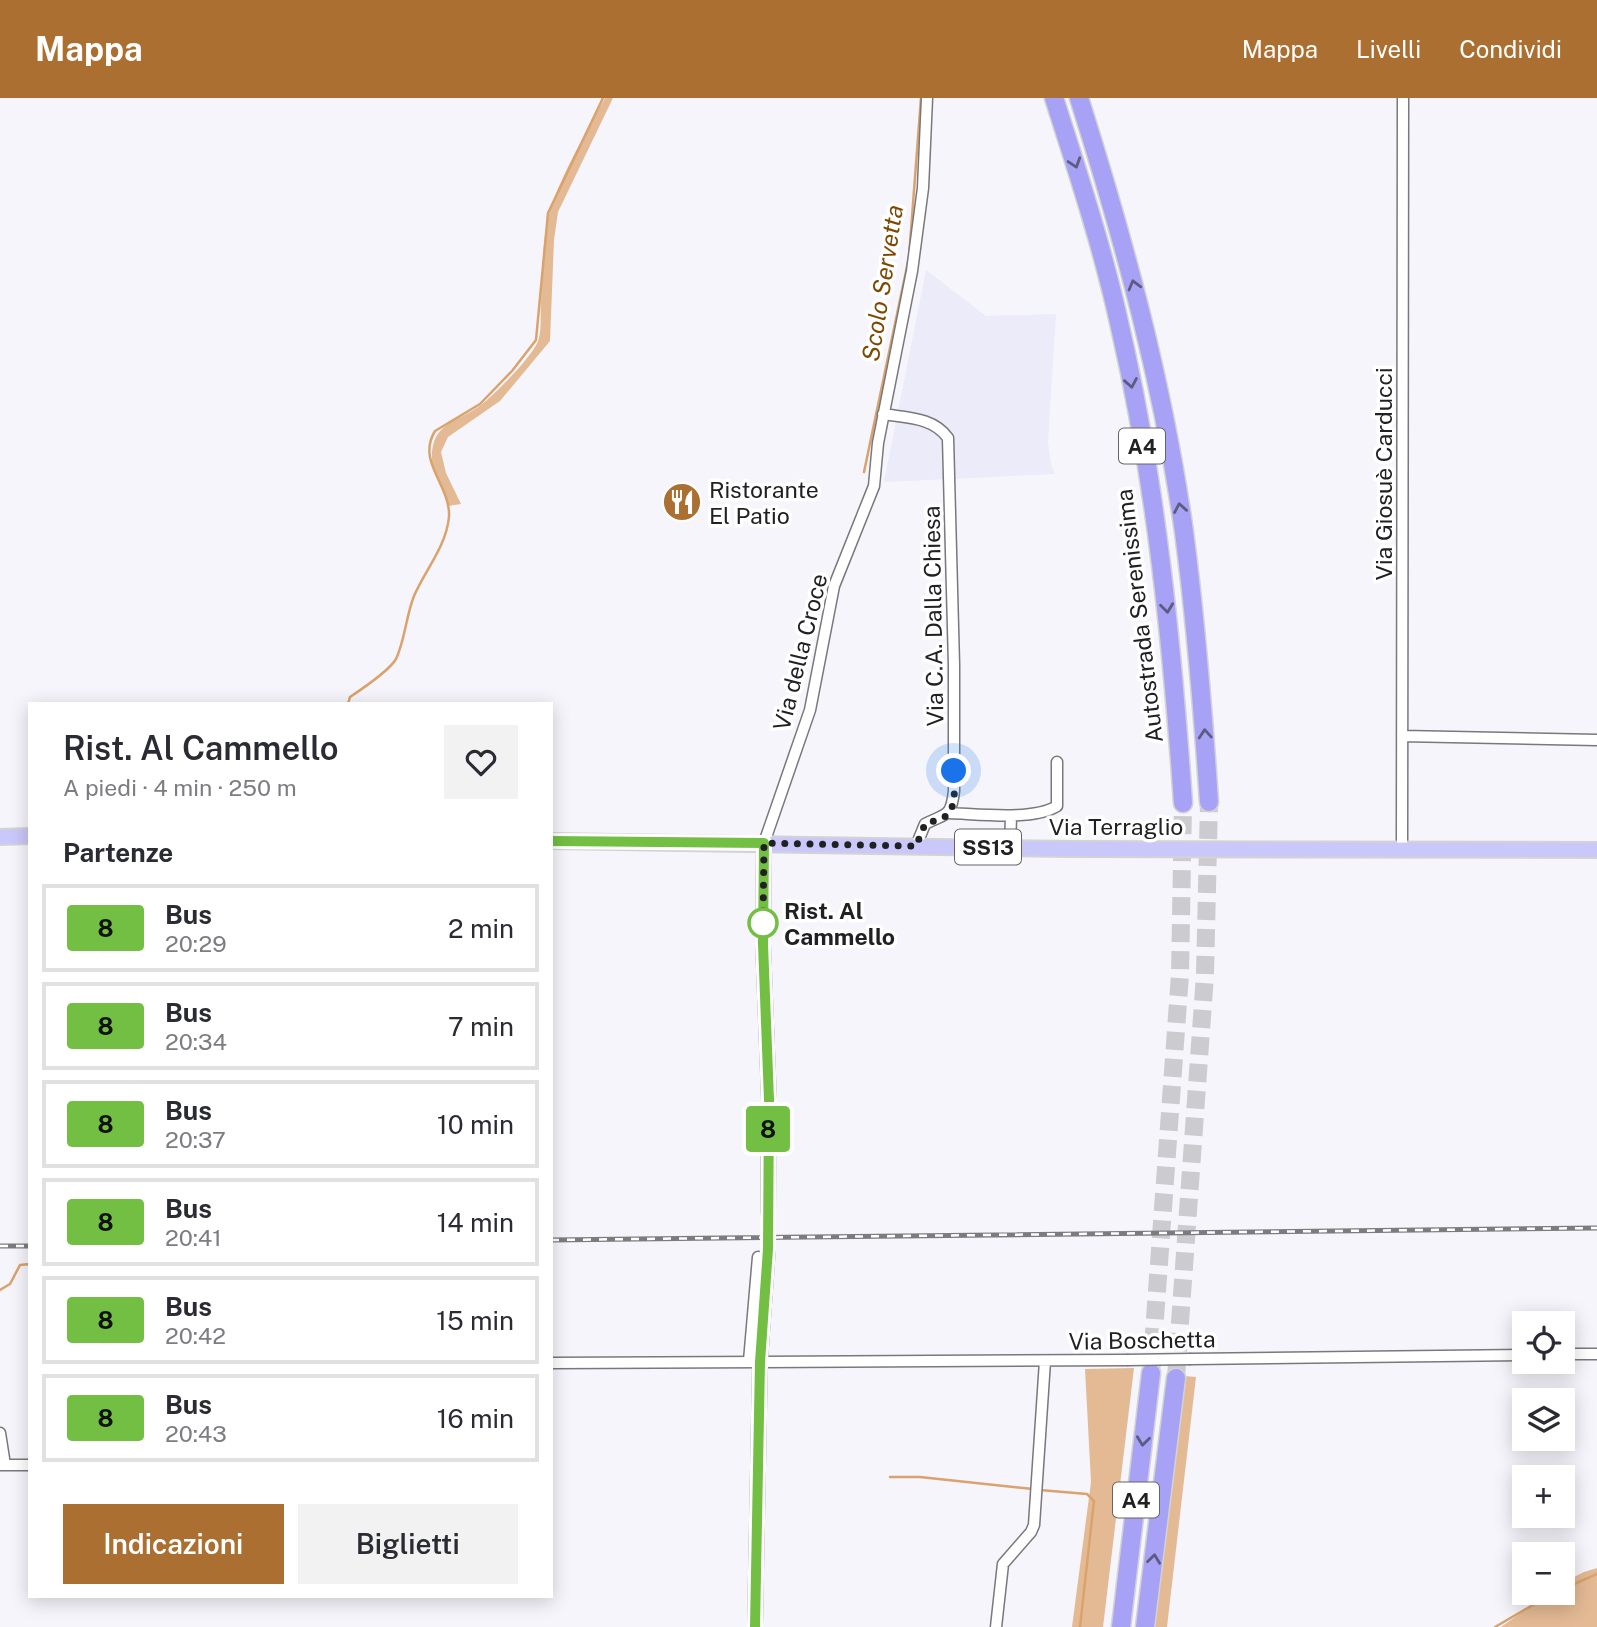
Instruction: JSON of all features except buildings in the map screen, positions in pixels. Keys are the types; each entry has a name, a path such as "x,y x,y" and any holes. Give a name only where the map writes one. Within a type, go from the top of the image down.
{"highway":[{"name":"Autostrada Serenissima","path":"1054,98 1086,199 1120,327 1137,416 1157,528 1172,654 1184,803"},
{"name":"A4","path":"1079,98 1110,196 1137,298 1165,427 1184,530 1197,641 1209,802"},
{"name":"A4","path":"1121,1627 1151,1373"},
{"name":"A4","path":"1145,1627 1176,1378"}],"main road":[{"path":"0,837 28,836"},
{"name":"Via Terraglio","path":"553,841 1010,848 1597,850"}],"street":[{"name":"Via della Croce","path":"764,843 810,710 834,586 874,486 883,414 912,271 923,188 927,98"},
{"name":"Via Giosuè Carducci","path":"1402,850 1403,98"},
{"name":"Via C.A. Dalla Chiesa","path":"883,414 928,421 940,428 948,438 955,750 954,791 949,813"},
{"path":"1402,736 1597,740"},
{"path":"916,846 923,828 929,822 949,813 1010,816 1046,813 1057,806 1057,762"},
{"path":"1010,816 1010,848"},
{"path":"764,843 763,944 769,1100 768,1212"},
{"path":"755,1627 755,1362 763,1253"},
{"path":"1575,1354 1597,1354"},
{"name":"Via Boschetta","path":"553,1363 1512,1355"},
{"path":"996,1627 1003,1564 1034,1525 1045,1361"},
{"path":"0,1433 2,1465 28,1465"}],"shaded area":[{"path":"605,98 613,98 558,212 554,240 550,341 500,401 448,437 441,452 446,473 461,504 448,506 432,461 435,438 447,425 481,405 495,393 521,365 538,341 544,244 550,210 572,160"},
{"path":"926,270 986,316 1056,314 1048,441 1055,474 884,482"},
{"path":"1134,1368 1103,1627 1072,1627 1091,1482 1085,1369"},
{"path":"1184,1376 1196,1377 1167,1627 1155,1627"},
{"path":"1597,1568 1597,1627 1501,1627 1532,1605 1575,1605 1575,1576"}],"waterway":[{"path":"349,702 350,697 382,674 396,659 414,596 444,538 449,517 448,505 429,453 435,431 480,404 512,371 536,340 548,213 603,98"},
{"name":"Scolo Servetta","path":"864,472 909,257 921,98"},
{"path":"0,1290 10,1284 20,1265 28,1264"},
{"path":"890,1477 920,1477 1033,1489"},
{"path":"1040,1490 1087,1494 1094,1501 1080,1627"},
{"path":"1575,1584 1597,1574"},
{"path":"1495,1627 1533,1605"}],"tunnel":[{"path":"1176,1378 1205,975 1209,802"},
{"path":"1151,1373 1180,975 1183,803"},
{"path":"768,1212 768,1249"}],"railway":[{"path":"553,1240 1597,1228"},
{"path":"0,1246 28,1246"}],"bus line":[{"name":"8","path":"553,841 764,843 763,944 769,1100 768,1249 760,1362 755,1627"}],"place":[{"name":"Ristorante El Patio","path":"682,502"},
{"name":"Rist. Al Cammello","path":"763,923"}],"route":[{"path":"763,923 764,843 916,846 925,824 949,813 954,791 954,771"}]}
